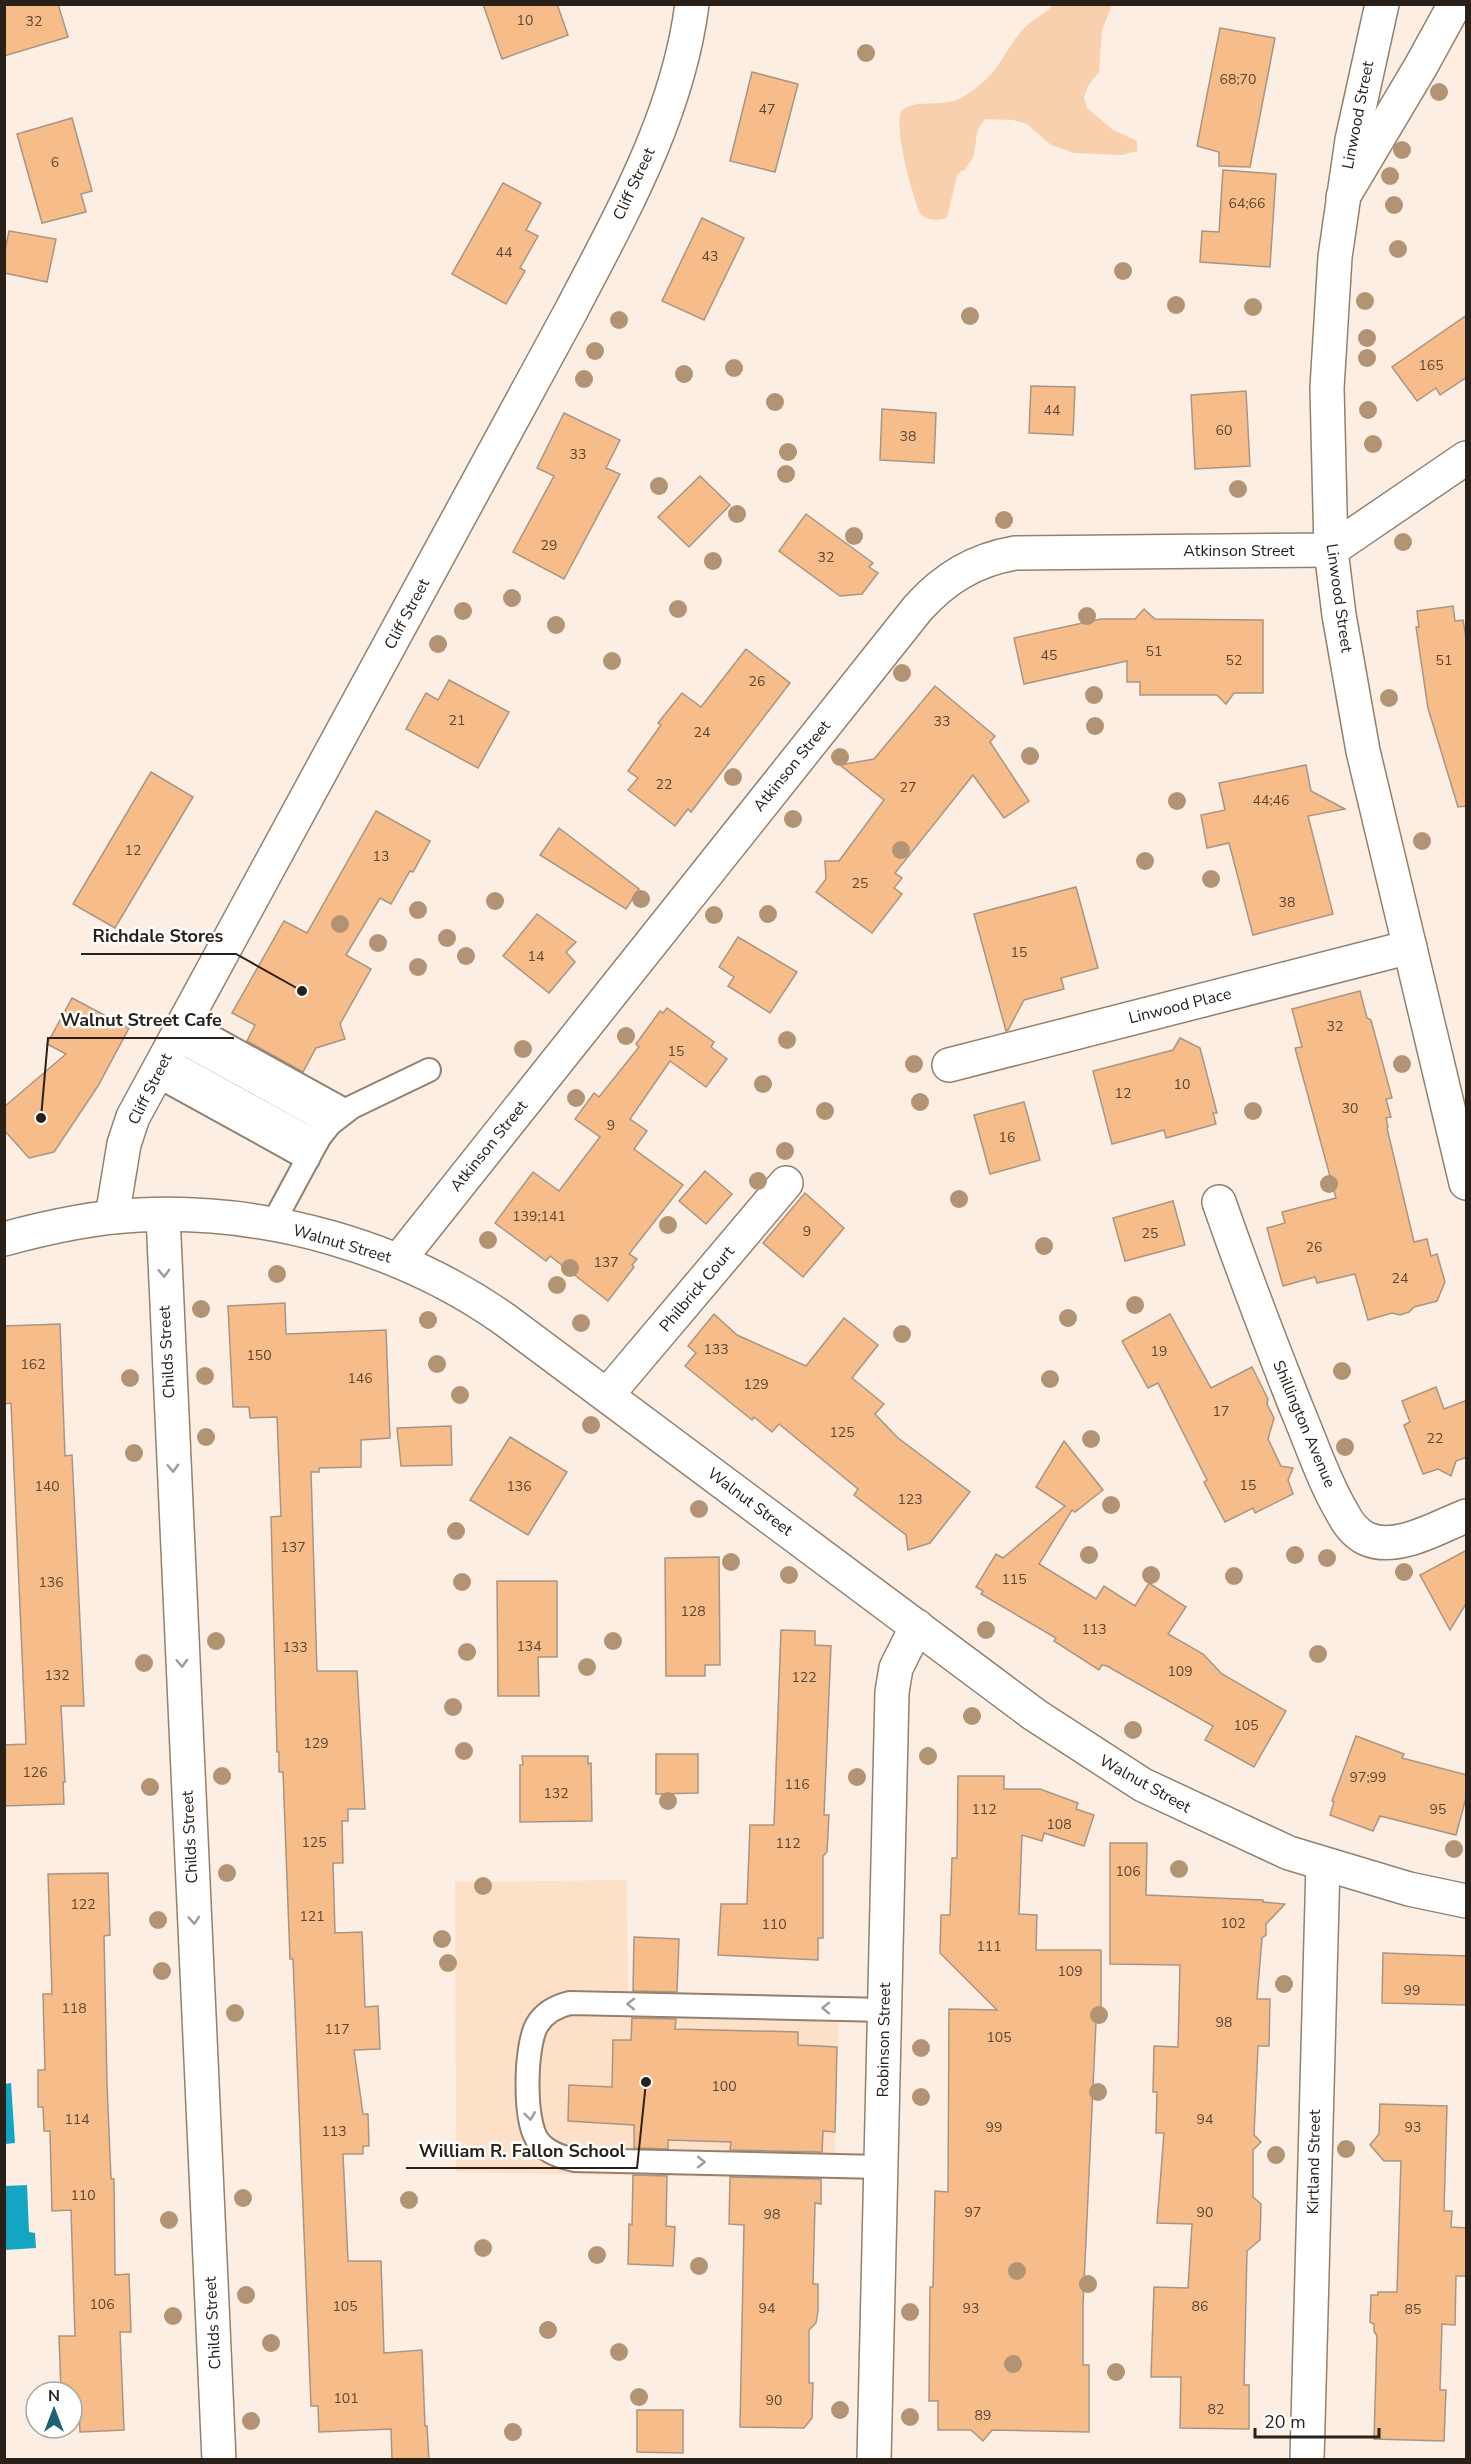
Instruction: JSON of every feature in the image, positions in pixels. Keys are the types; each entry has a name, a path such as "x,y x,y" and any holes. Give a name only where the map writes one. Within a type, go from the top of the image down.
{"street":[{"name":"Cliff Street","path":"112,1217 124,1144 133,1118 630,198 676,81 690,26 692,4"},
{"name":"Linwood Street","path":"1382,4 1361,93 1342,198 1332,300 1328,377 1331,550 1339,615 1363,751 1467,1182"},
{"path":"1342,198 1421,66 1455,4"},
{"path":"1331,550 1467,458"},
{"name":"Atkinson Street","path":"398,1261 918,608 945,581 979,563 1015,553 1331,550"},
{"name":"Linwood Place","path":"950,1065 1410,947"},
{"name":"Philbrick Court","path":"608,1395 786,1183"},
{"name":"Shillington Avenue","path":"1219,1202 1250,1293 1336,1502 1349,1524 1363,1537 1374,1542 1387,1542 1402,1540 1467,1516"},
{"name":"Walnut Street","path":"4,1239 82,1221 112,1217 163,1215 220,1217 272,1225 322,1237 398,1261 434,1276 481,1303 608,1395 1035,1715 1143,1785 1240,1832 1323,1864 1409,1888 1467,1901"},
{"name":"Childs Street","path":"163,1215 219,2460"},
{"name":"Robinson Street","path":"874,2460 892,1686 897,1668 917,1626"},
{"name":"Kirtland Street","path":"1307,2460 1323,1864"}],"lane":[{"path":"171,1049 338,1117"},
{"path":"171,1049 312,1151"},
{"path":"272,1225 312,1151 338,1117 429,1070"},
{"path":"881,2167 575,2160 559,2156 539,2142 531,2127 528,2111 530,2049 533,2033 542,2019 555,2008 570,2003 885,2010"}],"shaded area":[{"path":"1053,5 1112,5 1102,30 1099,72 1088,86 1084,97 1087,108 1113,130 1137,141 1137,151 1122,155 1074,153 1051,145 1027,124 1013,120 986,119 977,132 973,157 965,170 957,176 947,217 937,220 923,216 917,205 905,162 899,121 901,112 912,105 954,101 972,91 994,70 1022,30"},
{"path":"627,1880 628,1991 839,1997 834,2179 456,2172 455,1882"}],"water":[{"path":"11,2083 15,2143 5,2144 5,2084"},
{"path":"27,2185 29,2232 35,2233 36,2248 5,2250 5,2186"}],"building":[{"path":"4,4 58,4 68,37 4,56"},
{"path":"483,4 557,4 568,35 502,59"},
{"path":"1220,28 1275,38 1250,167 1219,166 1219,152 1197,146"},
{"path":"752,72 798,84 775,172 730,161"},
{"path":"72,118 92,191 81,194 86,212 42,223 17,134"},
{"path":"1223,170 1276,174 1270,267 1200,262 1202,231 1219,232"},
{"path":"503,183 541,203 526,230 538,236 520,268 525,271 506,304 452,274"},
{"path":"702,218 744,238 704,320 662,301"},
{"path":"9,231 56,239 47,282 4,273 4,255"},
{"path":"1467,315 1467,377 1440,395 1436,388 1417,401 1392,367"},
{"path":"1031,386 1075,387 1073,435 1029,433"},
{"path":"1246,391 1250,466 1195,469 1191,395"},
{"path":"882,409 936,413 934,463 880,460"},
{"path":"564,413 620,440 606,468 620,474 564,579 513,552 554,476 537,468"},
{"path":"700,476 730,505 689,547 658,517"},
{"path":"806,514 873,563 869,567 878,573 862,594 840,596 779,551"},
{"path":"1453,606 1455,621 1463,620 1467,643 1467,806 1458,807 1428,708 1416,627 1419,627 1417,611"},
{"path":"1144,609 1155,619 1263,620 1263,693 1234,693 1226,704 1217,695 1140,695 1140,682 1127,682 1127,661 1024,684 1014,638 1101,619 1135,619"},
{"path":"746,649 790,683 691,812 688,809 675,826 628,790 638,778 628,771 661,725 658,723 682,693 701,707"},
{"path":"449,680 509,712 478,768 406,729 426,693 438,700"},
{"path":"935,686 995,736 990,742 1029,801 1004,818 973,775 895,873 902,878 894,888 902,894 872,933 816,892 826,879 825,861 839,861 884,800 840,765 874,759"},
{"path":"1306,765 1311,791 1345,809 1308,816 1333,914 1253,935 1229,843 1207,848 1201,815 1225,810 1219,783"},
{"path":"151,772 193,797 115,928 73,904"},
{"path":"376,811 430,841 413,872 410,871 391,904 380,898 346,955 371,969 340,1024 345,1039 316,1048 303,1072 247,1041 255,1025 232,1013 284,921 307,933"},
{"path":"559,828 639,889 626,909 540,855"},
{"path":"1076,887 1098,968 1061,978 1064,989 1024,1000 1006,1031 974,914"},
{"path":"537,914 576,942 566,952 575,962 549,993 503,956"},
{"path":"738,937 797,972 770,1013 728,986 734,977 719,967"},
{"path":"1360,991 1367,1018 1371,1020 1392,1098 1386,1099 1391,1117 1386,1118 1387,1128 1414,1242 1427,1239 1431,1256 1437,1254 1445,1282 1437,1301 1414,1307 1409,1312 1400,1315 1392,1313 1368,1320 1355,1274 1317,1283 1315,1277 1283,1286 1267,1228 1285,1223 1282,1212 1336,1198 1295,1048 1302,1047 1292,1009"},
{"path":"72,998 129,1028 98,1086 54,1152 29,1158 4,1130 4,1107 66,1054 47,1044"},
{"path":"667,1008 714,1042 711,1047 727,1059 706,1087 670,1061 630,1119 647,1131 634,1149 683,1185 629,1254 637,1259 632,1265 634,1267 608,1301 550,1256 546,1261 495,1223 533,1172 559,1191 600,1137 575,1119 594,1093 599,1097 639,1047 636,1044 660,1011 663,1013"},
{"path":"1180,1038 1200,1048 1217,1113 1213,1113 1216,1124 1166,1138 1164,1130 1112,1144 1093,1071 1173,1050"},
{"path":"1024,1102 1040,1160 990,1174 974,1115"},
{"path":"705,1171 732,1194 706,1224 679,1201"},
{"path":"805,1193 844,1228 803,1277 763,1243"},
{"path":"1173,1201 1185,1245 1125,1261 1113,1218"},
{"path":"285,1303 286,1334 386,1330 390,1438 361,1440 361,1467 319,1468 319,1472 311,1472 317,1671 357,1671 365,1809 348,1809 348,1821 342,1821 343,1863 333,1863 335,1933 362,1932 365,2007 378,2006 380,2049 354,2050 363,2114 368,2114 369,2146 363,2146 363,2154 343,2154 348,2261 381,2261 384,2353 422,2350 425,2426 427,2426 429,2460 392,2460 391,2429 319,2432 318,2406 311,2406 293,1959 290,1959 283,1772 279,1772 279,1752 277,1752 271,1517 281,1516 277,1417 250,1418 249,1407 233,1407 228,1306"},
{"path":"714,1314 737,1335 806,1366 844,1318 878,1345 852,1378 884,1404 875,1414 898,1438 970,1492 930,1543 908,1550 906,1535 854,1495 858,1489 779,1424 772,1432 754,1417 752,1420 685,1366 696,1353 688,1346"},
{"path":"1170,1314 1211,1388 1252,1367 1268,1399 1267,1404 1274,1418 1268,1439 1281,1466 1293,1468 1288,1480 1293,1494 1255,1513 1253,1508 1225,1522 1204,1482 1207,1480 1158,1383 1148,1388 1122,1341"},
{"path":"60,1324 65,1456 72,1455 84,1706 61,1706 64,1804 4,1806 4,1745 26,1744 11,1403 4,1404 4,1326"},
{"path":"1436,1387 1444,1409 1467,1400 1467,1457 1456,1461 1451,1476 1438,1469 1423,1474 1404,1425 1410,1422 1402,1401"},
{"path":"451,1426 452,1465 401,1466 397,1428"},
{"path":"510,1437 567,1472 528,1535 470,1500"},
{"path":"1064,1441 1103,1490 1075,1512 1072,1510 1039,1564 1096,1599 1104,1586 1135,1606 1149,1583 1186,1607 1168,1634 1203,1654 1222,1674 1286,1711 1254,1767 1205,1740 1213,1726 1107,1666 1102,1665 1099,1670 1054,1641 1056,1638 981,1594 983,1591 976,1587 996,1554 1003,1558 1065,1506 1036,1487"},
{"path":"1467,1550 1467,1602 1450,1630 1420,1575"},
{"path":"719,1557 720,1665 705,1665 705,1676 666,1676 665,1558"},
{"path":"497,1581 557,1581 557,1657 538,1657 539,1696 498,1696"},
{"path":"781,1630 815,1631 815,1645 831,1646 824,1815 829,1815 827,1852 823,1856 823,1938 818,1938 818,1960 718,1955 721,1904 747,1904 750,1825 774,1825"},
{"path":"1356,1736 1404,1754 1402,1758 1467,1775 1467,1794 1456,1835 1380,1816 1373,1831 1330,1815 1334,1802 1332,1801"},
{"path":"656,1754 698,1754 698,1793 656,1794"},
{"path":"522,1756 588,1756 588,1764 591,1763 592,1821 520,1822"},
{"path":"958,1776 1004,1776 1004,1789 1040,1789 1078,1803 1076,1809 1094,1815 1084,1846 1044,1833 1042,1841 1022,1835 1019,1914 1037,1915 1036,1950 1101,1950 1101,2021 1096,2021 1083,2306 1083,2365 1089,2365 1089,2432 992,2430 983,2441 971,2430 938,2430 938,2401 929,2401 930,2287 933,2287 935,2191 948,2192 949,2009 997,2010 940,1953 941,1915 950,1915 952,1858 957,1858"},
{"path":"1110,1843 1147,1843 1146,1895 1263,1900 1263,1902 1285,1904 1266,1924 1266,1935 1262,1938 1257,1999 1270,1999 1269,2046 1258,2046 1254,2135 1261,2142 1253,2150 1253,2197 1261,2204 1260,2240 1247,2251 1244,2385 1249,2385 1249,2429 1180,2428 1181,2377 1151,2377 1154,2287 1188,2288 1192,2224 1157,2223 1164,2133 1156,2133 1157,2092 1153,2092 1154,2046 1178,2047 1180,1965 1110,1964"},
{"path":"108,1873 110,1935 104,1936 107,2083 111,2179 114,2179 115,2275 129,2274 131,2332 120,2332 124,2430 84,2432 84,2380 61,2380 59,2336 75,2336 71,2210 52,2211 50,2131 44,2131 43,2107 38,2107 38,2070 45,2070 43,1994 52,1994 48,1874"},
{"path":"634,1937 679,1939 677,1992 633,1991"},
{"path":"1383,1953 1467,1956 1467,2005 1382,2003"},
{"path":"632,2018 676,2019 675,2029 798,2032 798,2045 837,2047 835,2132 823,2131 822,2152 730,2150 731,2142 668,2140 668,2149 634,2148 634,2125 568,2121 569,2085 612,2087 613,2040 631,2040"},
{"path":"1380,2104 1447,2106 1444,2211 1452,2211 1451,2227 1467,2228 1467,2276 1456,2276 1455,2325 1442,2324 1440,2390 1446,2390 1444,2441 1374,2439 1377,2336 1374,2324 1370,2322 1371,2295 1378,2295 1378,2292 1397,2292 1401,2161 1384,2161 1370,2145 1379,2134"},
{"path":"633,2175 667,2176 666,2226 675,2227 673,2266 628,2264 629,2224 632,2225"},
{"path":"730,2177 821,2179 821,2204 815,2203 813,2284 818,2284 818,2311 816,2323 809,2330 809,2383 813,2383 812,2418 804,2428 740,2427 744,2225 729,2224"},
{"path":"637,2410 683,2410 683,2453 637,2452"}],"place":[{"name":"Richdale Stores","path":"302,991"},
{"name":"Walnut Street Cafe","path":"41,1118"},
{"name":"William R. Fallon School","path":"646,2082"}]}
